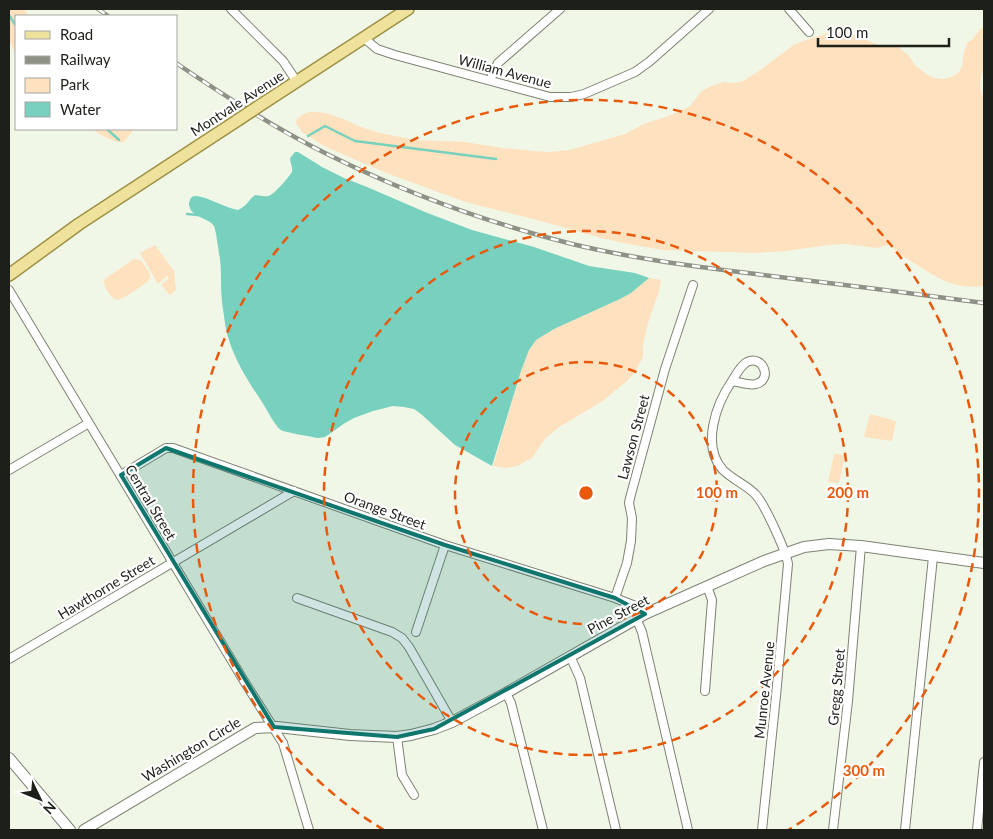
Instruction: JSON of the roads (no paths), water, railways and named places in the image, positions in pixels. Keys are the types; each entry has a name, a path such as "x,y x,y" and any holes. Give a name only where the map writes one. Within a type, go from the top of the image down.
{"main road":[{"name":"Montvale Avenue","path":"9,275 79,224 406,9"}],"street":[{"path":"231,9 283,61 297,82"},
{"path":"490,80 498,63 560,9"},
{"name":"William Avenue","path":"364,38 375,47 386,52 550,97 564,98 584,94 625,77 642,67 709,9"},
{"path":"789,9 809,32"},
{"name":"Lawson Street","path":"615,598 627,563 631,541 632,518 630,498 665,369 693,285"},
{"name":"Central Street","path":"9,290 244,681 274,727"},
{"path":"732,381 723,396 715,420 712,438 713,451 722,469 750,489 760,500 785,553"},
{"path":"9,470 89,423"},
{"name":"Orange Street","path":"121,476 170,447 445,545 615,598 633,605 640,616"},
{"name":"Hawthorne Street","path":"9,659 294,491"},
{"name":"Pine Street","path":"274,727 350,735 397,737 427,732 452,722 506,693 640,616 785,553 804,547 820,544 862,546 984,564"},
{"path":"416,632 445,545"},
{"name":"Gregg Street","path":"833,830 846,719 862,546"},
{"name":"Munroe Avenue","path":"762,830 788,566 785,553"},
{"path":"905,830 933,557"},
{"path":"705,691 712,600 707,586"},
{"path":"297,598 392,632 402,638 452,722"},
{"path":"640,616 642,632 688,830"},
{"path":"570,656 580,678 616,830"},
{"path":"506,693 511,703 543,830"},
{"name":"Washington Circle","path":"84,830 250,730 257,727 274,727"},
{"path":"274,727 284,746 309,830"},
{"path":"397,737 403,777 414,796"},
{"path":"9,758 70,830"},
{"path":"977,830 984,762"}],"water":[{"path":"295,152 344,178 472,230 534,247 589,266 635,273 649,278 631,293 554,329 536,340 529,350 521,371 492,466 455,445 414,409 404,407 393,406 354,418 325,437 318,438 283,431 271,417 243,371 233,350 223,312 220,262 215,228 211,223 192,212 189,201 192,197 196,196 238,210 255,195 271,195 292,172 290,158"}],"waterway":[{"path":"9,15 15,24"},
{"path":"308,136 325,126 355,141 496,159"},
{"path":"108,130 119,140"},
{"path":"187,214 198,215"}],"railway":[{"path":"98,9 107,15"},
{"path":"178,64 252,112 331,156 419,195 510,227 572,244 643,258 984,303"}]}
